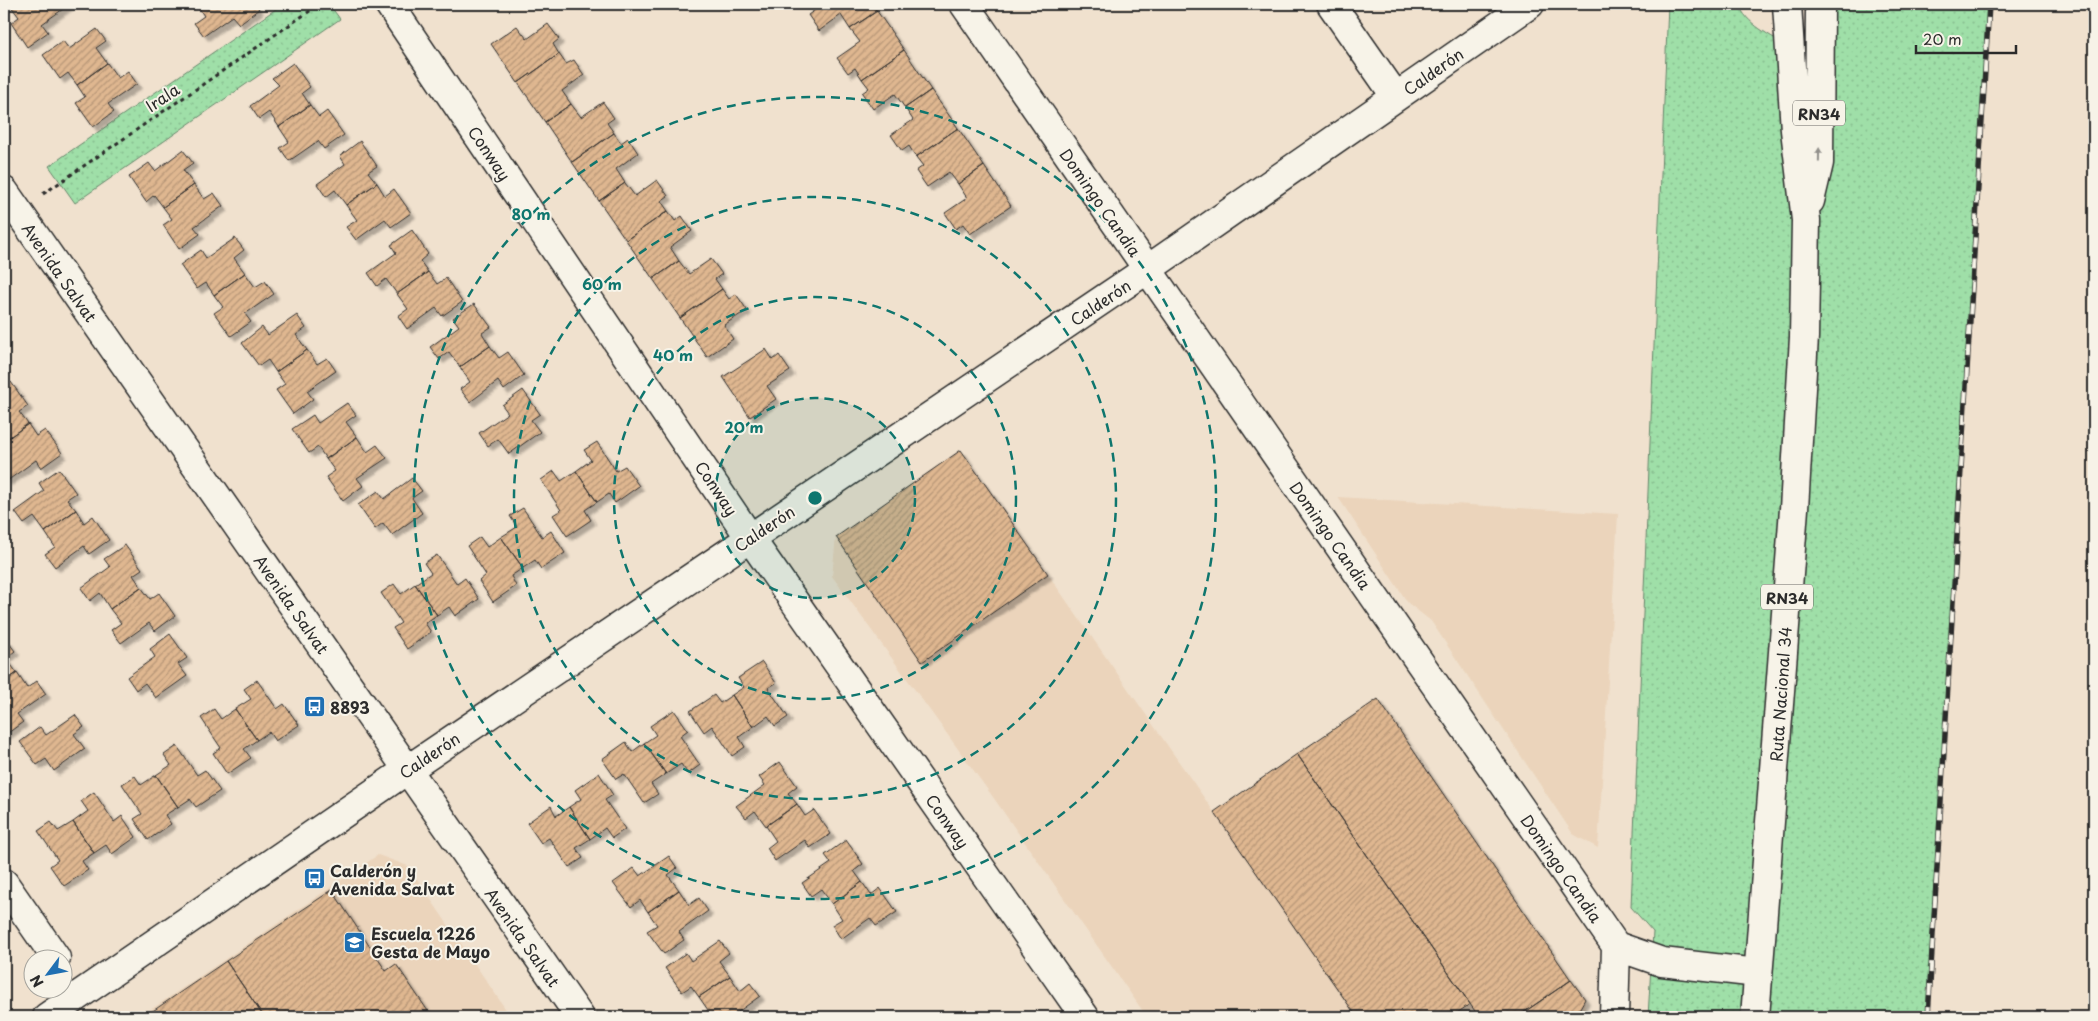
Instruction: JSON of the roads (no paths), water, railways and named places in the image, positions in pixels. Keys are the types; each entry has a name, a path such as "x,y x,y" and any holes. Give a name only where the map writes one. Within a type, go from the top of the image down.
{"main road":[{"name":"Conway","path":"389,4 750,538 1085,1017"},
{"name":"Domingo Candia","path":"964,4 1616,946"},
{"path":"1331,4 1396,97"},
{"name":"Calderón","path":"47,1017 407,770 1148,270 1530,4"},
{"name":"RN34","path":"1786,4 1795,130 1806,220"},
{"name":"RN34","path":"1806,220 1819,163 1820,4"},
{"name":"Avenida Salvat","path":"11,201 580,1017"},
{"name":"Ruta Nacional 34","path":"1755,1017 1794,509 1804,337 1806,220"},
{"path":"4,883 49,948"},
{"path":"1614,1017 1616,946 1662,962 1758,972"},
{"path":"72,982 80,994"}],"railway":[{"path":"1928,1017 1989,4"}],"place":[{"name":"8893","path":"314,707"},
{"name":"Calderón y Avenida Salvat","path":"314,879"},
{"name":"Escuela 1226 Gesta de Mayo","path":"355,942"}]}
